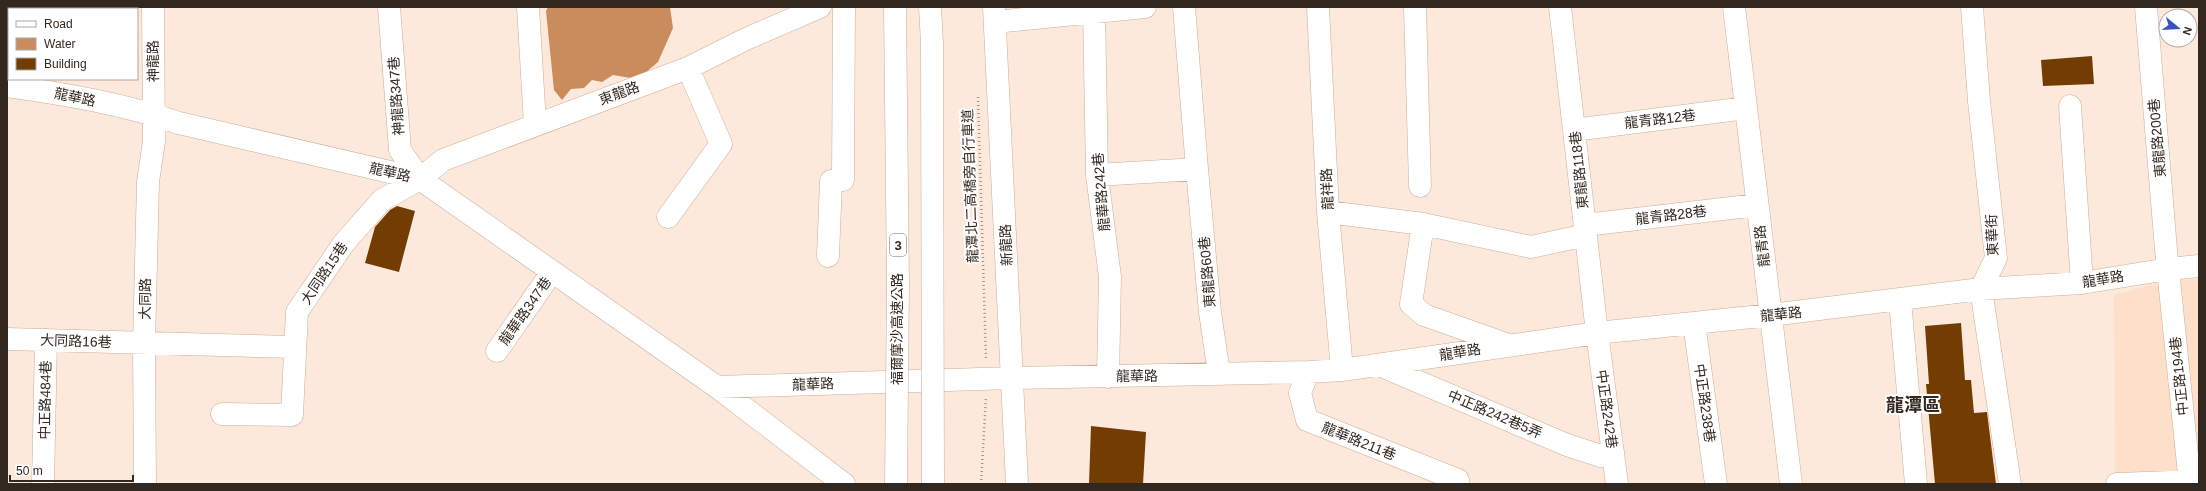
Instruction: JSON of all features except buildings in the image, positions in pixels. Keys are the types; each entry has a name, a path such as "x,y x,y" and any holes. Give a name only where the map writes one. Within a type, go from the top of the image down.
{"main road":[{"name":"神龍路","path":"153,7 154,114"},
{"name":"神龍路347巷","path":"389,7 400,150 420,179"},
{"path":"528,7 535,124"},
{"name":"東龍路","path":"420,179 443,160 535,124 688,68 746,39 820,7"},
{"path":"828,256 832,182 842,180 844,7"},
{"name":"福爾摩沙高速公路","path":"895,7 898,277 896,484"},
{"path":"930,7 932,51 933,484"},
{"path":"994,15 1146,7"},
{"name":"東龍路60巷","path":"1184,7 1210,312 1219,374"},
{"name":"龍祥路","path":"1318,7 1328,212 1342,370"},
{"path":"1415,7 1420,186"},
{"name":"東龍路118巷","path":"1560,7 1597,333"},
{"name":"龍青路","path":"1734,7 1791,484"},
{"name":"東華街","path":"1972,7 1979,101 1996,258 1981,290"},
{"name":"東龍路200巷","path":"2146,7 2168,269"},
{"name":"龍華路242巷","path":"1094,10 1097,176 1110,277 1108,377"},
{"name":"新龍路","path":"994,15 1017,484"},
{"path":"668,217 721,144 688,68"},
{"name":"龍華路","path":"7,86 54,92 154,114 179,123 420,179 717,387 827,477 844,484"},
{"path":"2070,106 2082,283"},
{"name":"龍青路12巷","path":"1574,130 1746,108"},
{"name":"大同路","path":"146,484 144,344 148,182 154,141 154,114"},
{"path":"1097,176 1197,169"},
{"name":"大同路15巷","path":"222,414 292,415 294,348 297,312 344,243 382,200 420,179"},
{"name":"龍青路28巷","path":"1328,212 1423,224 1530,247 1586,230 1757,205"},
{"path":"1423,224 1411,304 1424,315 1508,345"},
{"name":"龍華路","path":"717,387 1342,370 1597,333 1771,315 1981,290 2082,283 2168,269 2199,266"},
{"name":"中正路194巷","path":"2168,269 2193,482"},
{"name":"龍華路347巷","path":"497,351 552,272"},
{"path":"1981,290 2010,484"},
{"path":"1900,300 1916,484"},
{"name":"中正路238巷","path":"1694,323 1716,484"},
{"name":"中正路242巷","path":"1597,333 1617,484"},
{"name":"大同路16巷","path":"7,339 144,344"},
{"name":"中正路484巷","path":"43,484 46,340"},
{"path":"144,344 294,348"},
{"name":"中正路242巷5弄","path":"1379,365 1567,445 1601,456 1613,452"},
{"name":"龍華路211巷","path":"1308,372 1300,393 1307,420 1458,480"},
{"path":"2117,484 2193,482"}],"path":[{"name":"龍潭北二高橋旁自行車道","path":"977,94 986,364"},
{"path":"981,484 986,392"}],"shaded area":[{"path":"2199,279 2199,484 2115,484 2114,295 2170,280"}],"water":[{"path":"548,7 670,7 673,28 658,62 644,74 631,78 613,75 602,82 592,80 584,88 571,89 562,100 554,90 546,11"}],"district":[{"name":"龍潭區","path":"1913,405"}]}
